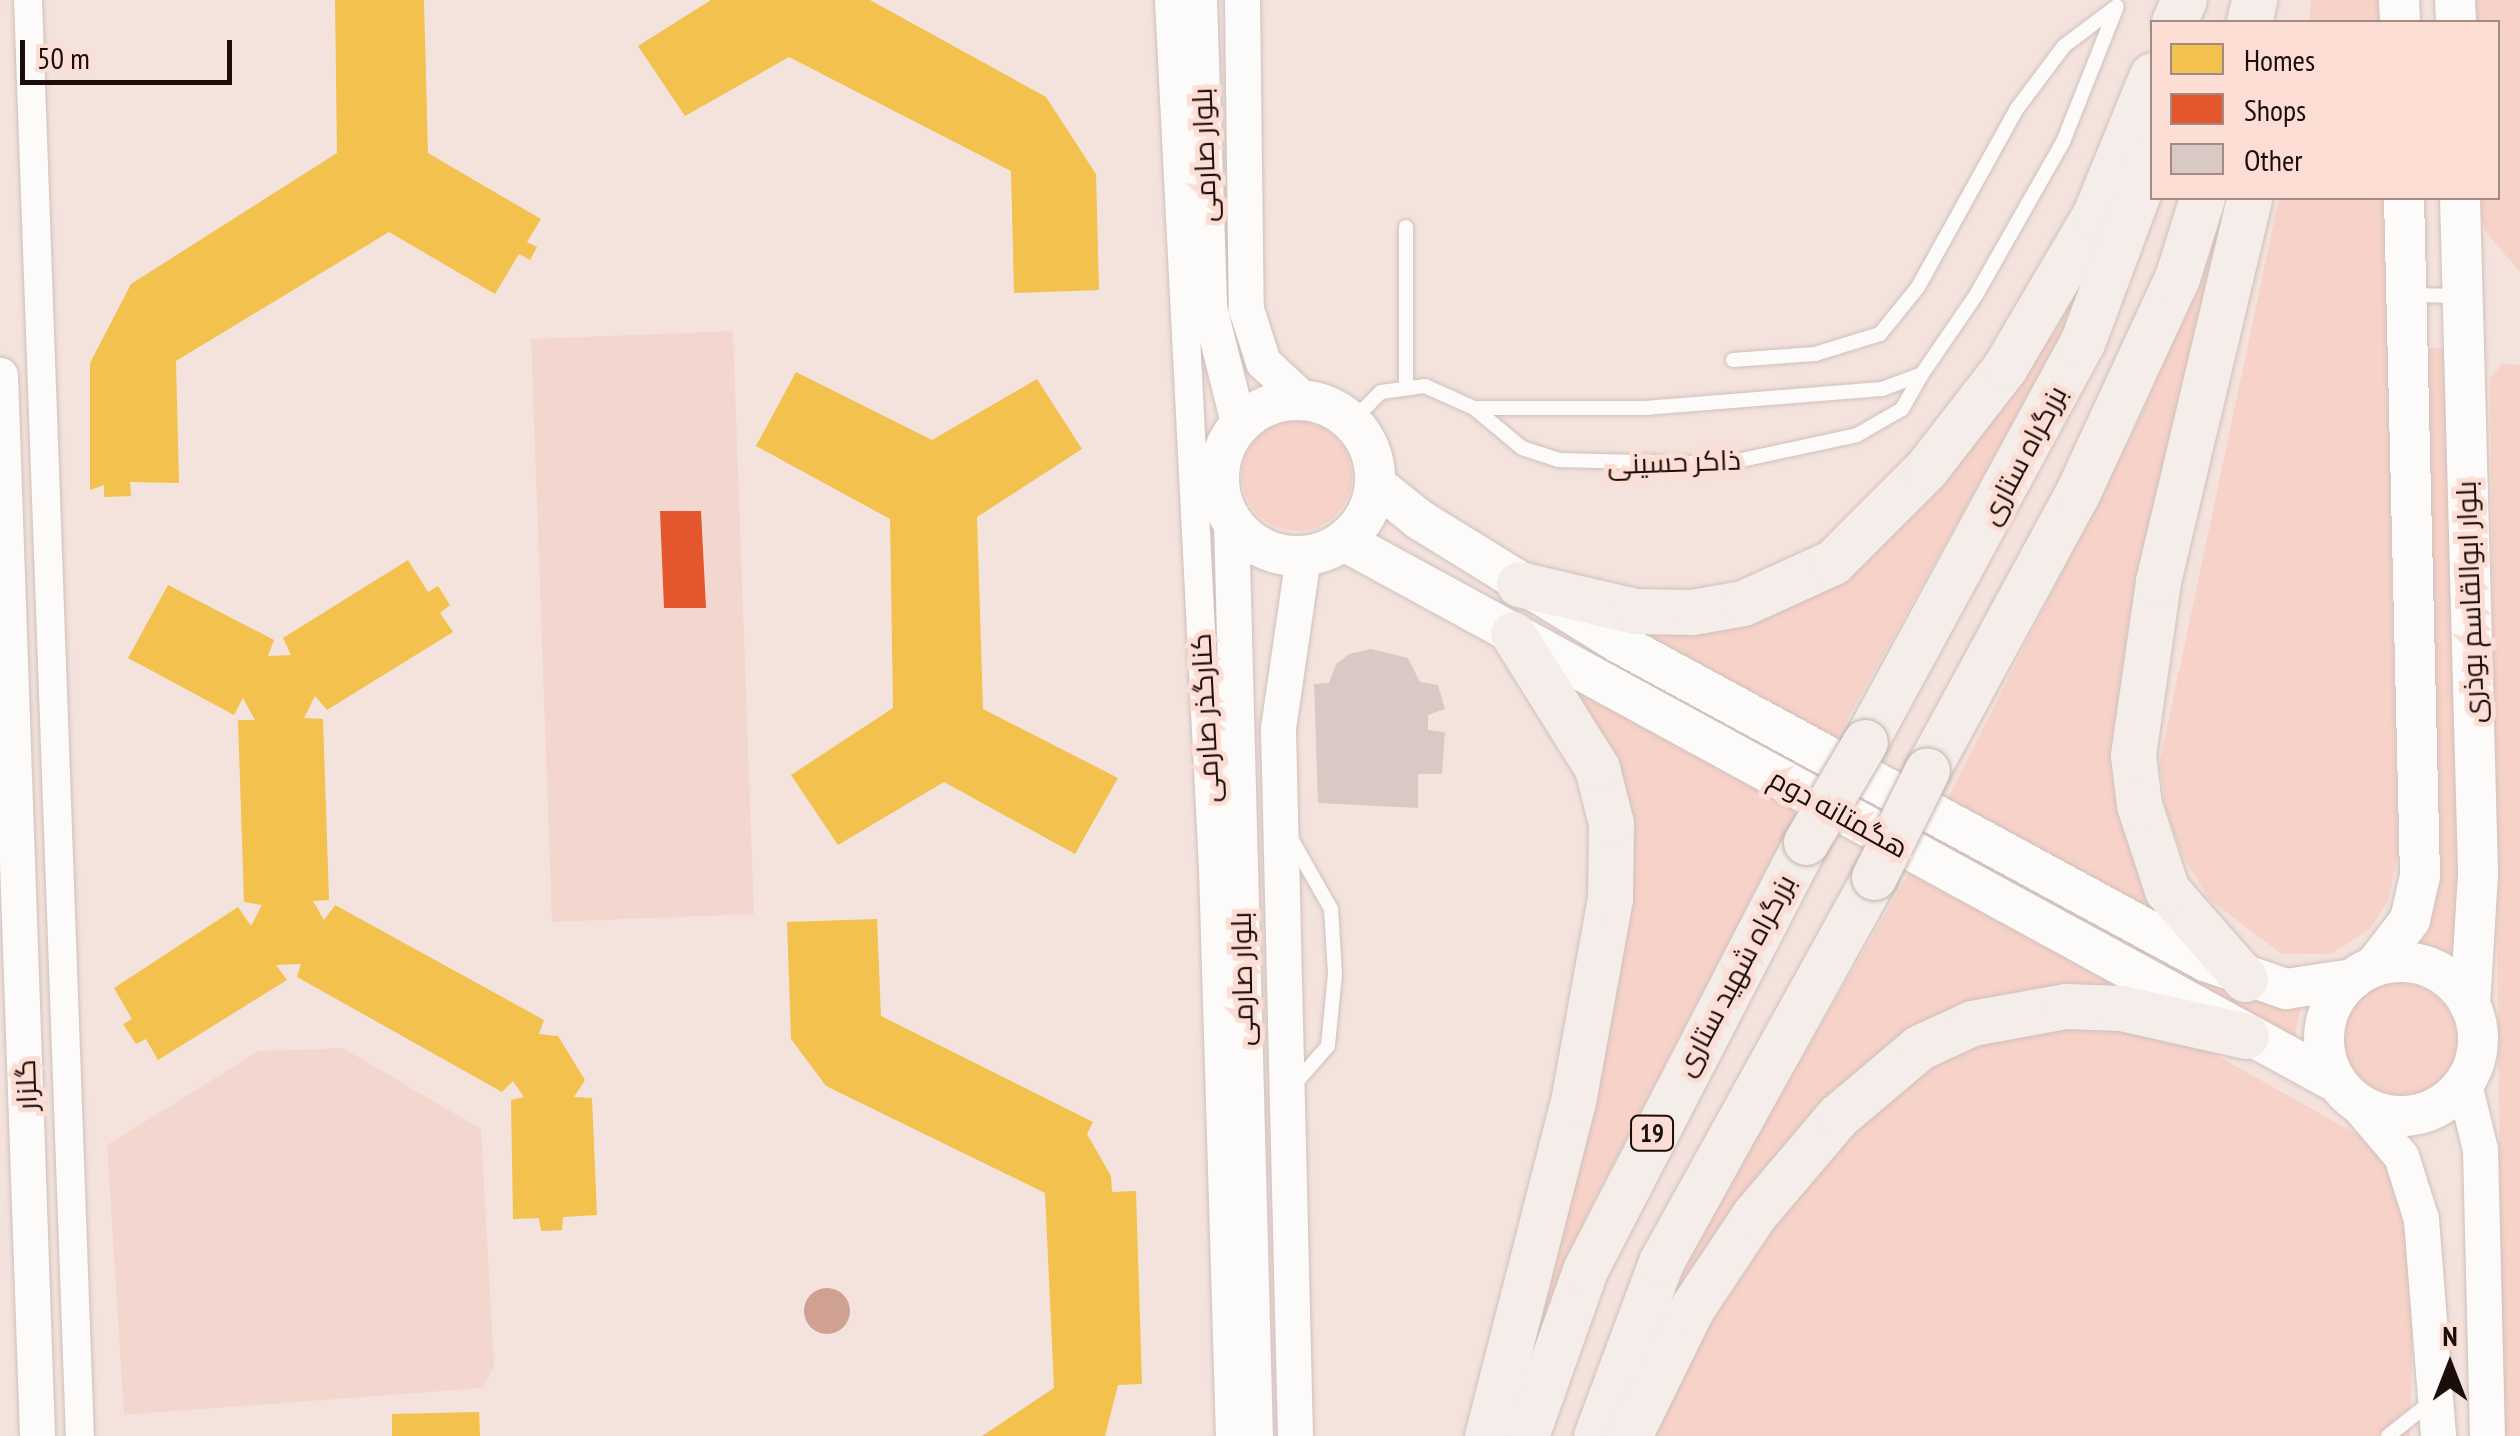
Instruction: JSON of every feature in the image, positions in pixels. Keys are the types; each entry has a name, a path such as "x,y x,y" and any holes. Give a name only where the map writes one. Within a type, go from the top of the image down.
{"highway":[{"path":"1520,584 1636,611 1692,612 1743,603 1834,562 1926,470 2005,367 2095,214 2150,80"},
{"name":"بزرگراه ستاری","path":"1865,742 2082,343 2150,161"},
{"name":"19","path":"1596,1436 1661,1262 1874,877 1927,770 2076,494 2177,278 2201,200"},
{"path":"2245,979 2167,890 2139,805 2133,755 2158,582 2250,200"},
{"path":"1487,1436 1572,1102 1610,899 1611,823 1597,768 1513,634"},
{"name":"بزرگراه شهید ستاری","path":"1526,1436 1584,1270 1806,842 1865,742"},
{"path":"1629,1436 1692,1308 1754,1215 1838,1116 1920,1047 1972,1023 2066,1006 2121,1008 2246,1036"}],"main road":[{"name":"بلوار ابوالقاسم بوذری","path":"2363,973 2410,920 2420,876 2404,200"},
{"name":"بلوار ابوالقاسم بوذری","path":"2460,200 2478,874 2470,1006"},
{"path":"1304,400 1350,422 1368,444 1375,484 1360,525 1344,541 1303,556 1270,552 1231,522 1206,482 1239,426 1265,406 1304,400"},
{"name":"هگمتانه دوم","path":"1375,484 1520,584 2245,979 2286,989 2363,973"},
{"name":"هگمتانه دوم","path":"1344,541 2346,1092"},
{"path":"2420,965 2441,974 2470,1006 2478,1046 2464,1084 2425,1112 2377,1113 2346,1092 2324,1039 2327,1016 2363,973 2420,965"}],"street":[{"path":"28,0 80,1436"},
{"name":"کنارگذر صارمی","path":"1169,0 1206,482 1238,1276 1230,1436"},
{"name":"بلوار صارمی","path":"1199,0 1209,308 1239,426"},
{"name":"بلوار صارمی","path":"1242,0 1246,309 1263,362 1304,400"},
{"name":"گلزار","path":"0,375 36,1436"},
{"name":"بلوار صارمی","path":"1231,522 1240,687 1238,1276 1255,1436"},
{"path":"6,552 45,548"},
{"name":"بلوار صارمی","path":"1295,1436 1288,1276 1278,728 1303,556"},
{"path":"2464,1084 2480,1149 2487,1436"},
{"path":"2346,1092 2402,1156 2415,1195 2427,1246 2438,1436"},
{"path":"1238,1276 1288,1276"}],"lane":[{"path":"1733,360 1815,354 1880,334 1918,286 2016,110 2064,46 2118,3"},
{"name":"ذاکر حسینی","path":"1406,385 1438,390 1474,408 1522,448 1558,460 1723,464 1856,436 1902,409 1976,295 2063,142 2118,3"},
{"path":"1350,422 1382,392 1406,385 1406,227"},
{"path":"2406,295 2462,296"},
{"name":"ذاکر حسینی","path":"1474,408 1666,406 1882,389 1922,374"},
{"path":"1280,822 1323,886 1335,974 1328,1046 1284,1095"},
{"path":"2388,1436 2435,1398"}],"shaded area":[{"path":"2311,0 2380,0 2380,20 2309,20"},
{"path":"2466,0 2520,0 2520,272 2486,232 2476,200 2500,200 2500,20 2467,20"},
{"path":"2224,200 2236,200 2129,621 2120,709 2180,931 1945,804 2142,414"},
{"path":"2279,200 2384,200 2398,855 2388,901 2370,929 2331,954 2282,954 2210,900 2183,857 2166,811 2160,761"},
{"path":"2108,215 2060,339 1834,743 1598,618 1813,596"},
{"path":"733,331 754,914 552,922 531,339"},
{"path":"2444,348 2463,956 2417,944 2425,349"},
{"path":"2502,364 2520,365 2520,1436 2503,1436 2490,378"},
{"path":"1297,421 1318,425 1336,437 1348,455 1352,476 1348,497 1336,515 1318,527 1297,531 1276,527 1258,515 1246,497 1242,476 1246,455 1258,437 1276,425"},
{"path":"1556,680 1799,808 1586,1216 1525,1375 1628,893"},
{"path":"1932,831 2301,1005 2295,1038 1925,844"},
{"path":"1911,870 2181,1017 1948,1019 1652,1340 1710,1215"},
{"path":"2398,983 2421,987 2441,1000 2454,1020 2458,1043 2454,1066 2441,1086 2421,1099 2398,1103 2375,1099 2355,1086 2342,1066 2338,1043 2342,1020 2355,1000 2375,987"},
{"path":"2020,1019 2177,1033 2369,1141 2401,1186 2413,1317 2410,1436 1641,1436 1745,1249 1889,1085"},
{"path":"343,1048 481,1129 494,1366 483,1388 124,1415 107,1145 259,1051"},
{"path":"827,1288 843,1295 850,1311 843,1327 827,1334 811,1327 804,1311 811,1295"}],"building: Homes":[{"path":"335,0 424,0 428,153 541,219 527,242 537,247 530,260 519,254 495,294 389,232 176,361 179,483 130,482 131,496 104,497 104,485 90,490 90,363 131,284 337,153"},
{"path":"711,0 870,0 1046,97 1096,174 1099,290 1014,293 1011,171 789,57 685,116 638,46"},
{"path":"796,372 932,440 1037,379 1082,449 977,517 983,709 1118,778 1075,854 944,782 838,845 791,775 893,708 890,519 756,446"},
{"path":"408,560 428,592 438,586 450,605 440,613 453,632 327,710 315,696 304,718 323,719 329,900 313,901 324,920 335,905 544,1020 539,1034 558,1036 585,1080 574,1097 592,1098 597,1215 563,1217 562,1230 541,1231 539,1218 513,1219 511,1100 524,1097 513,1081 502,1092 297,977 301,964 276,965 287,980 158,1060 146,1039 136,1044 123,1024 132,1019 114,988 238,907 251,926 262,905 244,902 238,720 255,720 243,698 234,715 128,658 168,585 274,640 268,656 291,655 283,638"},
{"path":"877,919 881,1016 1093,1122 1087,1134 1111,1176 1112,1192 1136,1191 1142,1384 1118,1385 1105,1436 982,1436 1054,1388 1045,1193 826,1086 791,1039 787,922"},
{"path":"479,1412 480,1436 392,1436 392,1414"}],"building: Shops":[{"path":"660,511 701,511 706,608 664,608"}],"building: Other":[{"path":"1371,649 1408,658 1420,682 1438,685 1445,709 1428,715 1428,730 1445,732 1442,774 1418,774 1418,808 1318,803 1314,684 1329,683 1336,664 1349,654"}]}
